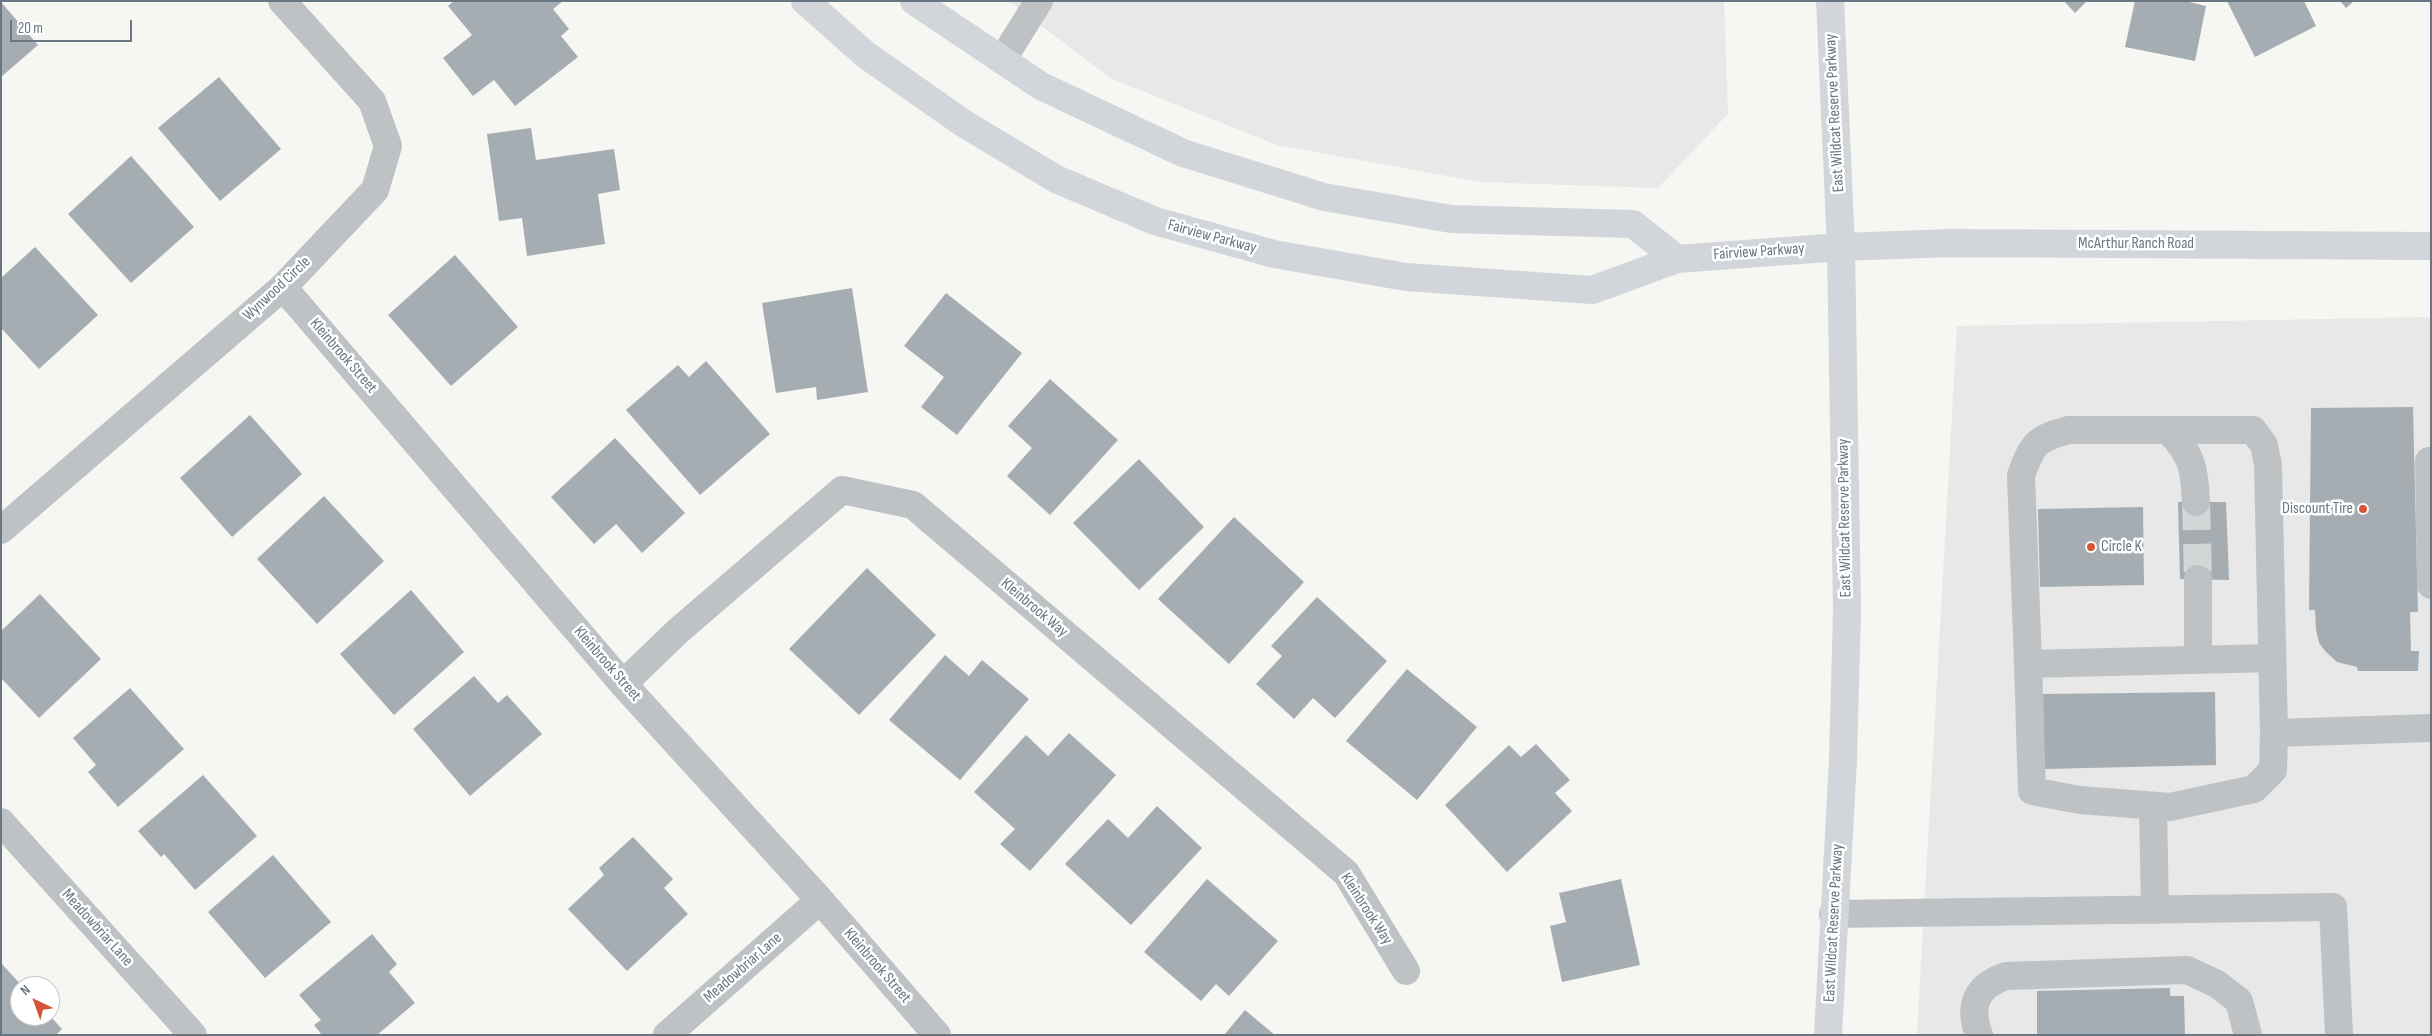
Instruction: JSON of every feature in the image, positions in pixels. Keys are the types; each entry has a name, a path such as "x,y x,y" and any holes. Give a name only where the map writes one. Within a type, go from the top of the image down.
{"main road":[{"name":"Fairview Parkway","path":"805,1 866,55 963,123 1056,178 1155,221 1274,254 1406,277 1592,290 1677,259 1841,246"},
{"path":"914,1 1041,86 1183,153 1324,197 1451,219 1633,224 1677,259"},
{"name":"East Wildcat Reserve Parkway","path":"1828,1035 1833,914 1843,760 1846,611 1841,246 1830,1"},
{"name":"McArthur Ranch Road","path":"1841,246 1951,243 2431,246"}],"street":[{"name":"Wynwood Circle","path":"1,530 283,286 375,190 388,146 372,101 282,1"},
{"path":"1002,60 1039,1"},
{"name":"Kleinbrook Street","path":"283,286 623,684 820,900 937,1035"},
{"path":"2068,430 2168,430 2253,430 2264,445 2268,465 2274,733 2273,770 2254,789 2170,807 2080,800 2032,791 2021,474 2030,452 2044,437 2068,430"},
{"path":"2168,430 2182,444 2194,468 2196,502"},
{"path":"2429,461 2431,585"},
{"name":"Kleinbrook Way","path":"623,684 678,631 842,490 913,505 1346,873 1406,971"},
{"path":"2198,580 2198,660"},
{"path":"2028,664 2272,658"},
{"path":"2274,733 2431,728"},
{"path":"2153,806 2155,910"},
{"name":"Meadowbriar Lane","path":"1,822 193,1035"},
{"name":"Meadowbriar Lane","path":"667,1035 820,900"},
{"path":"1833,914 2333,907 2339,1035"},
{"path":"1979,1035 1973,1020 1974,1003 1982,990 1993,980 2006,976 2187,970 2217,984 2239,1001 2248,1035"}],"shaded area":[{"path":"1009,1 1724,1 1728,114 1658,188 1480,182 1277,145 1110,78"},
{"path":"2431,317 2431,1035 1917,1035 1957,326"}],"building":[{"path":"454,1 563,1 553,9 569,29 561,36 578,57 515,106 494,80 473,96 443,58 472,35 448,6"},
{"path":"2064,1 2087,1 2075,13"},
{"path":"2135,1 2185,1 2206,6 2195,61 2125,47"},
{"path":"2227,1 2304,1 2316,26 2255,57"},
{"path":"2340,1 2354,1 2346,8"},
{"path":"1,2 38,45 1,77"},
{"path":"219,77 281,149 220,201 158,128"},
{"path":"531,128 536,160 614,149 620,190 598,194 605,244 527,256 522,218 499,221 487,134"},
{"path":"131,156 194,227 131,283 68,214"},
{"path":"35,247 98,315 39,369 1,328 1,278"},
{"path":"455,255 518,327 451,386 388,315"},
{"path":"852,288 868,392 817,400 816,387 776,393 762,303"},
{"path":"946,293 1022,353 957,435 921,407 944,377 904,346"},
{"path":"706,361 770,434 700,495 626,410 678,365 689,377"},
{"path":"1050,379 1118,440 1050,515 1007,476 1032,448 1008,426"},
{"name":"Discount Tire","path":"2413,407 2418,612 2410,612 2411,651 2419,651 2418,671 2358,671 2357,667 2337,662 2326,652 2319,643 2315,610 2309,610 2311,408"},
{"path":"250,415 302,474 232,537 180,478"},
{"path":"615,438 685,513 642,553 616,524 594,544 551,497"},
{"path":"1139,459 1204,527 1139,590 1073,523"},
{"path":"324,496 384,561 317,624 257,559"},
{"path":"2178,502 2226,502 2229,580 2180,579"},
{"name":"Circle K","path":"2143,507 2144,585 2040,587 2038,509"},
{"path":"1234,517 1304,582 1229,664 1158,599"},
{"path":"867,568 936,635 859,715 789,649"},
{"path":"411,590 464,652 394,715 340,654"},
{"path":"40,594 101,659 39,718 1,678 1,631"},
{"path":"1317,597 1387,661 1335,718 1313,698 1294,719 1256,684 1282,656 1271,646"},
{"path":"945,655 969,676 982,660 1029,699 960,780 889,720"},
{"path":"1407,669 1477,727 1417,800 1346,741"},
{"path":"474,676 498,703 507,695 542,734 470,796 413,729"},
{"path":"130,688 184,749 118,807 88,772 96,765 73,738"},
{"path":"2215,692 2216,765 2044,769 2043,694"},
{"path":"1069,733 1116,775 1030,871 1000,844 1015,829 974,792 1026,735 1048,756"},
{"path":"1536,744 1570,780 1555,793 1572,811 1507,872 1445,805 1509,745 1521,757"},
{"path":"203,775 257,836 195,890 164,854 161,857 138,831"},
{"path":"1157,806 1202,848 1131,925 1065,864 1108,819 1128,838"},
{"path":"633,837 673,879 664,888 688,914 627,971 568,909 604,875 599,868"},
{"path":"273,855 331,922 265,978 208,912"},
{"path":"1207,879 1278,941 1229,996 1216,984 1201,1001 1144,952"},
{"path":"1621,879 1640,965 1562,982 1550,926 1566,922 1559,893"},
{"path":"372,934 397,964 389,972 415,1003 377,1035 322,1035 314,1025 321,1020 299,995"},
{"path":"2,964 13,976 10,976 10,1026 59,1026 62,1029 56,1035 1,1035"},
{"path":"2170,988 2170,996 2184,996 2185,1035 2037,1035 2037,991"},
{"path":"1245,1010 1275,1035 1224,1035"}],"tunnel":[{"path":"2196,502 2198,579"}],"place":[{"name":"Discount Tire","path":"2363,509"},
{"name":"Circle K","path":"2091,547"}]}
